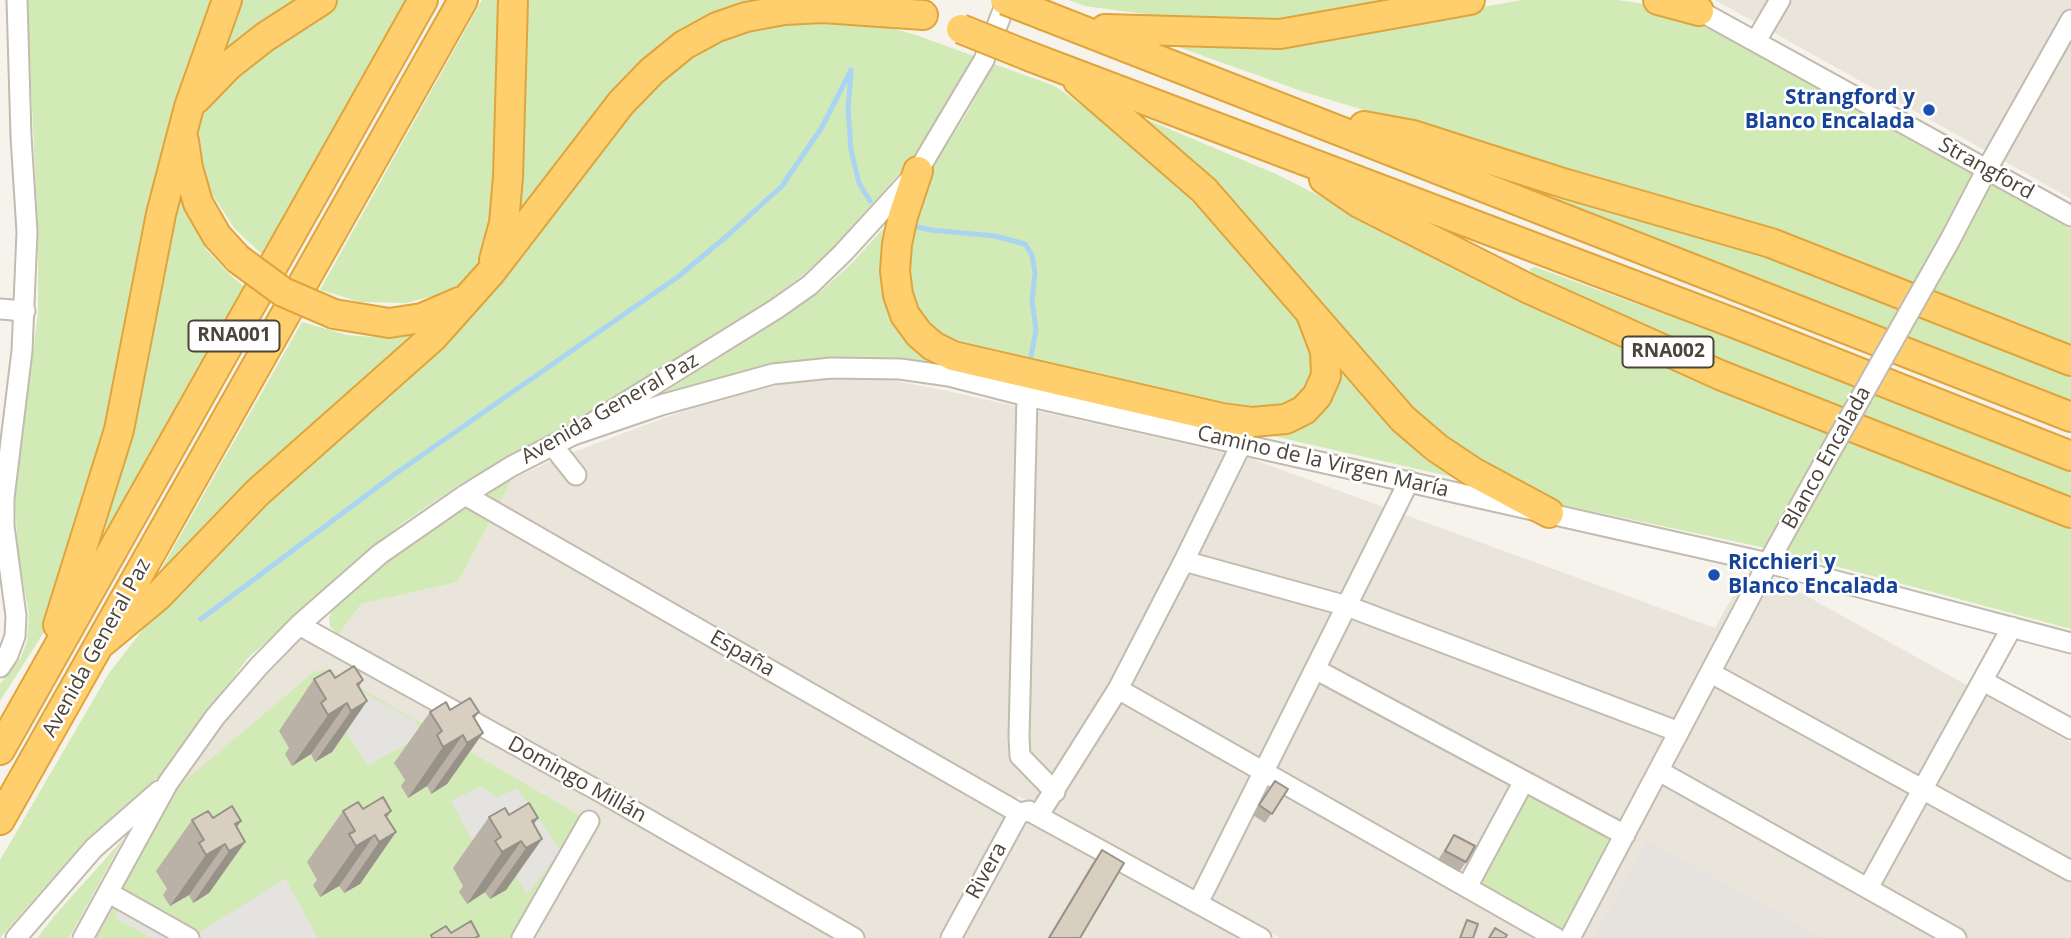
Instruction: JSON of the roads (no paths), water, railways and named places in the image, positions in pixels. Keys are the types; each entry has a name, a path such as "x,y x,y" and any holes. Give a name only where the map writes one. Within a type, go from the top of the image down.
{"highway":[{"path":"44,672 119,430 161,214 185,119 227,0"},
{"path":"323,0 265,37 228,66 185,119 188,168 198,203 217,236 238,259 283,292 334,314 389,323 422,318 468,298"},
{"name":"Avenida General Paz","path":"0,750 423,0"},
{"name":"Avenida General Paz","path":"0,820 463,0"},
{"path":"491,272 504,223 508,177 513,0"},
{"name":"RNA002","path":"886,0 1726,320 2071,456"},
{"path":"1006,0 2071,417"},
{"path":"1077,27 1148,32 1280,34 1470,0"},
{"path":"1658,0 1690,5"},
{"path":"99,645 158,596 257,494 433,337 491,272 621,103 652,71 684,45 717,27 746,17 783,10 822,9 923,15"},
{"path":"1062,68 1204,190 1403,419 1437,448 1473,472 1549,513"},
{"path":"1299,113 1413,135 1563,183 1771,243 2071,361"},
{"name":"RNA002","path":"1284,152 1359,203 1529,289 1720,374 2071,513"},
{"path":"918,171 902,216 895,271 898,295 905,315 934,361 953,356 1222,418 1244,433 1304,410 1317,396 1326,376 1325,351 1311,314"}],"street":[{"name":"Avenida General Paz","path":"83,938 113,895 168,783 215,718 259,666 299,625 380,554 465,495 512,466 573,435 765,316 810,285 918,171 984,60 1006,0"},
{"path":"1756,41 1780,0"},
{"path":"0,667 15,636 16,616 4,526 7,463 25,311 27,232 16,4"},
{"name":"Strangford","path":"1690,5 2071,216"},
{"name":"Blanco Encalada","path":"1570,938 1768,564 2071,20"},
{"path":"0,309 25,311"},
{"name":"Camino de la Virgen María","path":"573,435 660,405 773,374 831,368 900,369 934,361 949,376 1027,396 1244,433 1409,481 1768,564 2071,643"},
{"path":"1027,396 1019,747 1020,756 1055,792"},
{"name":"Rivera","path":"951,938 1029,813 1055,792 1118,689 1184,561 1244,433"},
{"path":"553,446 576,475"},
{"path":"0,485 7,463"},
{"path":"1198,904 1409,481"},
{"name":"España","path":"465,495 1029,813 1261,938"},
{"path":"1184,561 1347,606 1679,732"},
{"path":"0,601 16,616"},
{"name":"Domingo Millán","path":"299,625 604,794 854,938"},
{"path":"1868,888 2012,627"},
{"path":"1315,669 1625,835"},
{"path":"1711,673 2071,871"},
{"path":"1983,681 2071,729"},
{"path":"1118,689 1556,938"},
{"path":"1659,771 1956,938"},
{"path":"1467,887 1524,781"},
{"name":"Avenida General Paz","path":"16,938 94,848 168,783"},
{"path":"522,938 589,821"},
{"path":"113,895 189,938"}],"waterway":[{"path":"201,619 395,474 679,276 727,236 782,186 822,127 851,70"},
{"path":"851,74 848,108 851,150 859,183 870,201"},
{"path":"913,226 995,236 1025,244 1032,255 1035,273 1032,301 1036,330 1031,356"}],"place":[{"name":"Strangford y Blanco Encalada","path":"1929,110"},
{"name":"Ricchieri y Blanco Encalada","path":"1714,575"}]}
